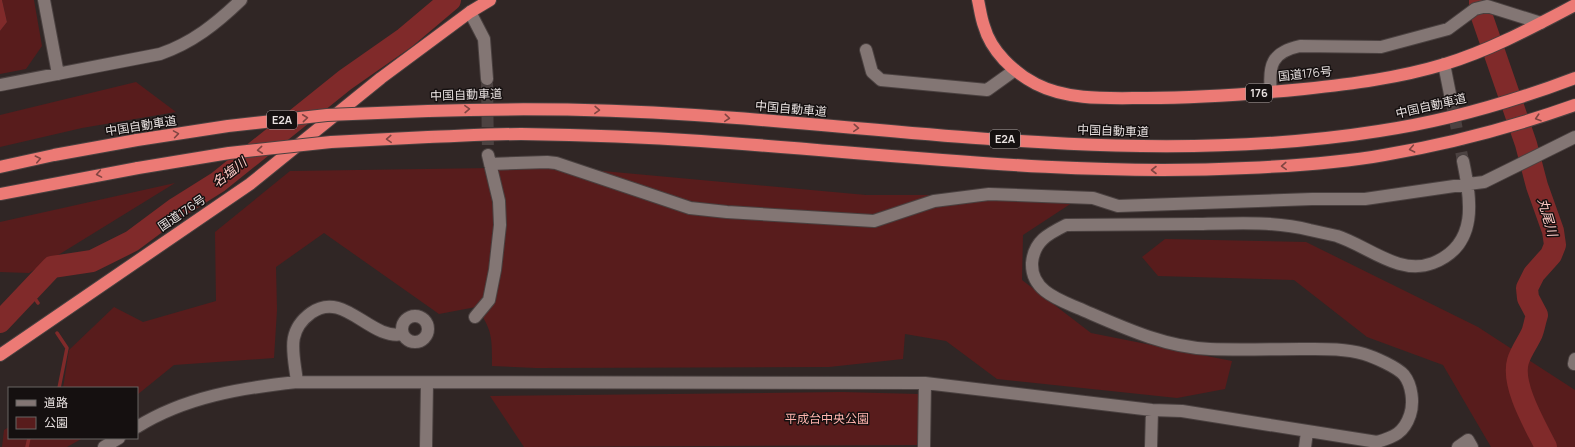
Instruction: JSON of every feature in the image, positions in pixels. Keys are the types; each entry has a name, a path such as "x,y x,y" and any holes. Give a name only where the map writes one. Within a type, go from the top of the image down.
{"highway":[{"name":"国道176号","path":"0,355 250,184 381,78 470,12 490,0"},
{"name":"国道176号","path":"978,0 984,26 990,41 1010,66 1037,84 1051,90 1066,94 1106,98 1174,98 1271,92 1393,77 1444,64 1480,52 1575,5"},
{"name":"中国自動車道","path":"0,168 54,155 228,126 327,115 511,108 598,110 697,115 1040,142 1100,145 1190,147 1293,142 1379,131 1449,118 1532,94 1575,78"},
{"name":"E2A","path":"0,194 138,168 229,154 323,143 518,134 610,136 699,141 1097,170 1191,170 1296,166 1383,155 1454,141 1539,118 1575,104"}],"street":[{"path":"44,0 58,74"},
{"path":"0,85 160,54 178,48 211,28 241,0"},
{"path":"1271,92 1269,77 1273,62 1279,54 1288,49 1300,46 1381,46 1448,29 1472,5 1489,3 1541,23"},
{"path":"470,12 484,39 487,80"},
{"path":"866,50 872,72 881,80 987,90 1016,70"},
{"path":"1444,64 1451,99"},
{"path":"475,317 489,300 495,270 500,225 499,202 489,160 556,163 690,208 874,221 934,201 989,194 1093,198 1118,206 1312,198 1365,199 1484,182 1575,137"},
{"path":"138,426 152,418 191,402 232,391 297,382 924,383 1152,410 1182,411 1377,442 1394,437 1407,424 1412,409 1411,391 1404,375 1388,365 1363,354 1334,348 1208,349 1164,342 1136,334 1048,294 1037,282 1032,268 1033,253 1039,241 1050,233 1066,225 1255,223 1296,226 1338,236 1394,263 1416,267 1433,263 1445,256 1456,246 1467,231 1469,205 1468,184 1463,161"},
{"path":"297,382 292,338 302,320 313,311 329,306 340,308 384,332 395,336 403,334"},
{"path":"426,447 427,383"},
{"path":"924,383 924,447"},
{"path":"1151,447 1152,410"},
{"path":"1305,447 1307,432"},
{"path":"104,447 117,439"},
{"path":"1458,447 1468,440 1472,447"}],"green space":[{"path":"2,0 34,0 42,46 26,69 0,74 0,31 7,22"},
{"path":"136,82 176,112 82,128 0,147 0,115"},
{"path":"559,167 866,195 1084,195 1023,235 1022,280 1091,333 1232,361 1225,389 1177,398 997,379 946,341 905,334 903,359 829,367 536,368 492,366 492,349 489,329 476,307 439,314 324,233 276,267 277,310 274,358 174,365 138,394 138,387 63,387 69,350 114,307 143,322 216,301 215,232 290,171"},
{"path":"175,183 29,273 0,272 0,222"},
{"path":"1165,239 1306,242 1478,327 1575,390 1575,447 1491,447 1443,365 1367,337 1294,280 1158,276 1142,257"},
{"name":"平成台中央公園","path":"842,392 918,394 918,445 524,447 490,396"},
{"path":"8,428 8,439 81,439 67,447 2,447 4,430"}],"shaded area":[{"path":"0,0 2,0 7,22 0,31"}],"waterway":[{"name":"名塩川","path":"0,322 52,267 92,261 132,241 175,209 218,182 345,80 405,38 450,0"},
{"name":"丸尾川","path":"1480,0 1480,11 1526,144 1537,186 1553,231 1555,245 1551,255 1534,274 1527,288 1528,298 1537,315 1532,333 1519,357 1517,371 1518,381 1525,405 1546,447"},
{"path":"29,290 38,303"},
{"path":"57,333 67,348 59,387"},
{"path":"27,447 29,439"}],"tunnel":[{"path":"487,79 488,155"},
{"path":"1451,99 1463,161"}]}
